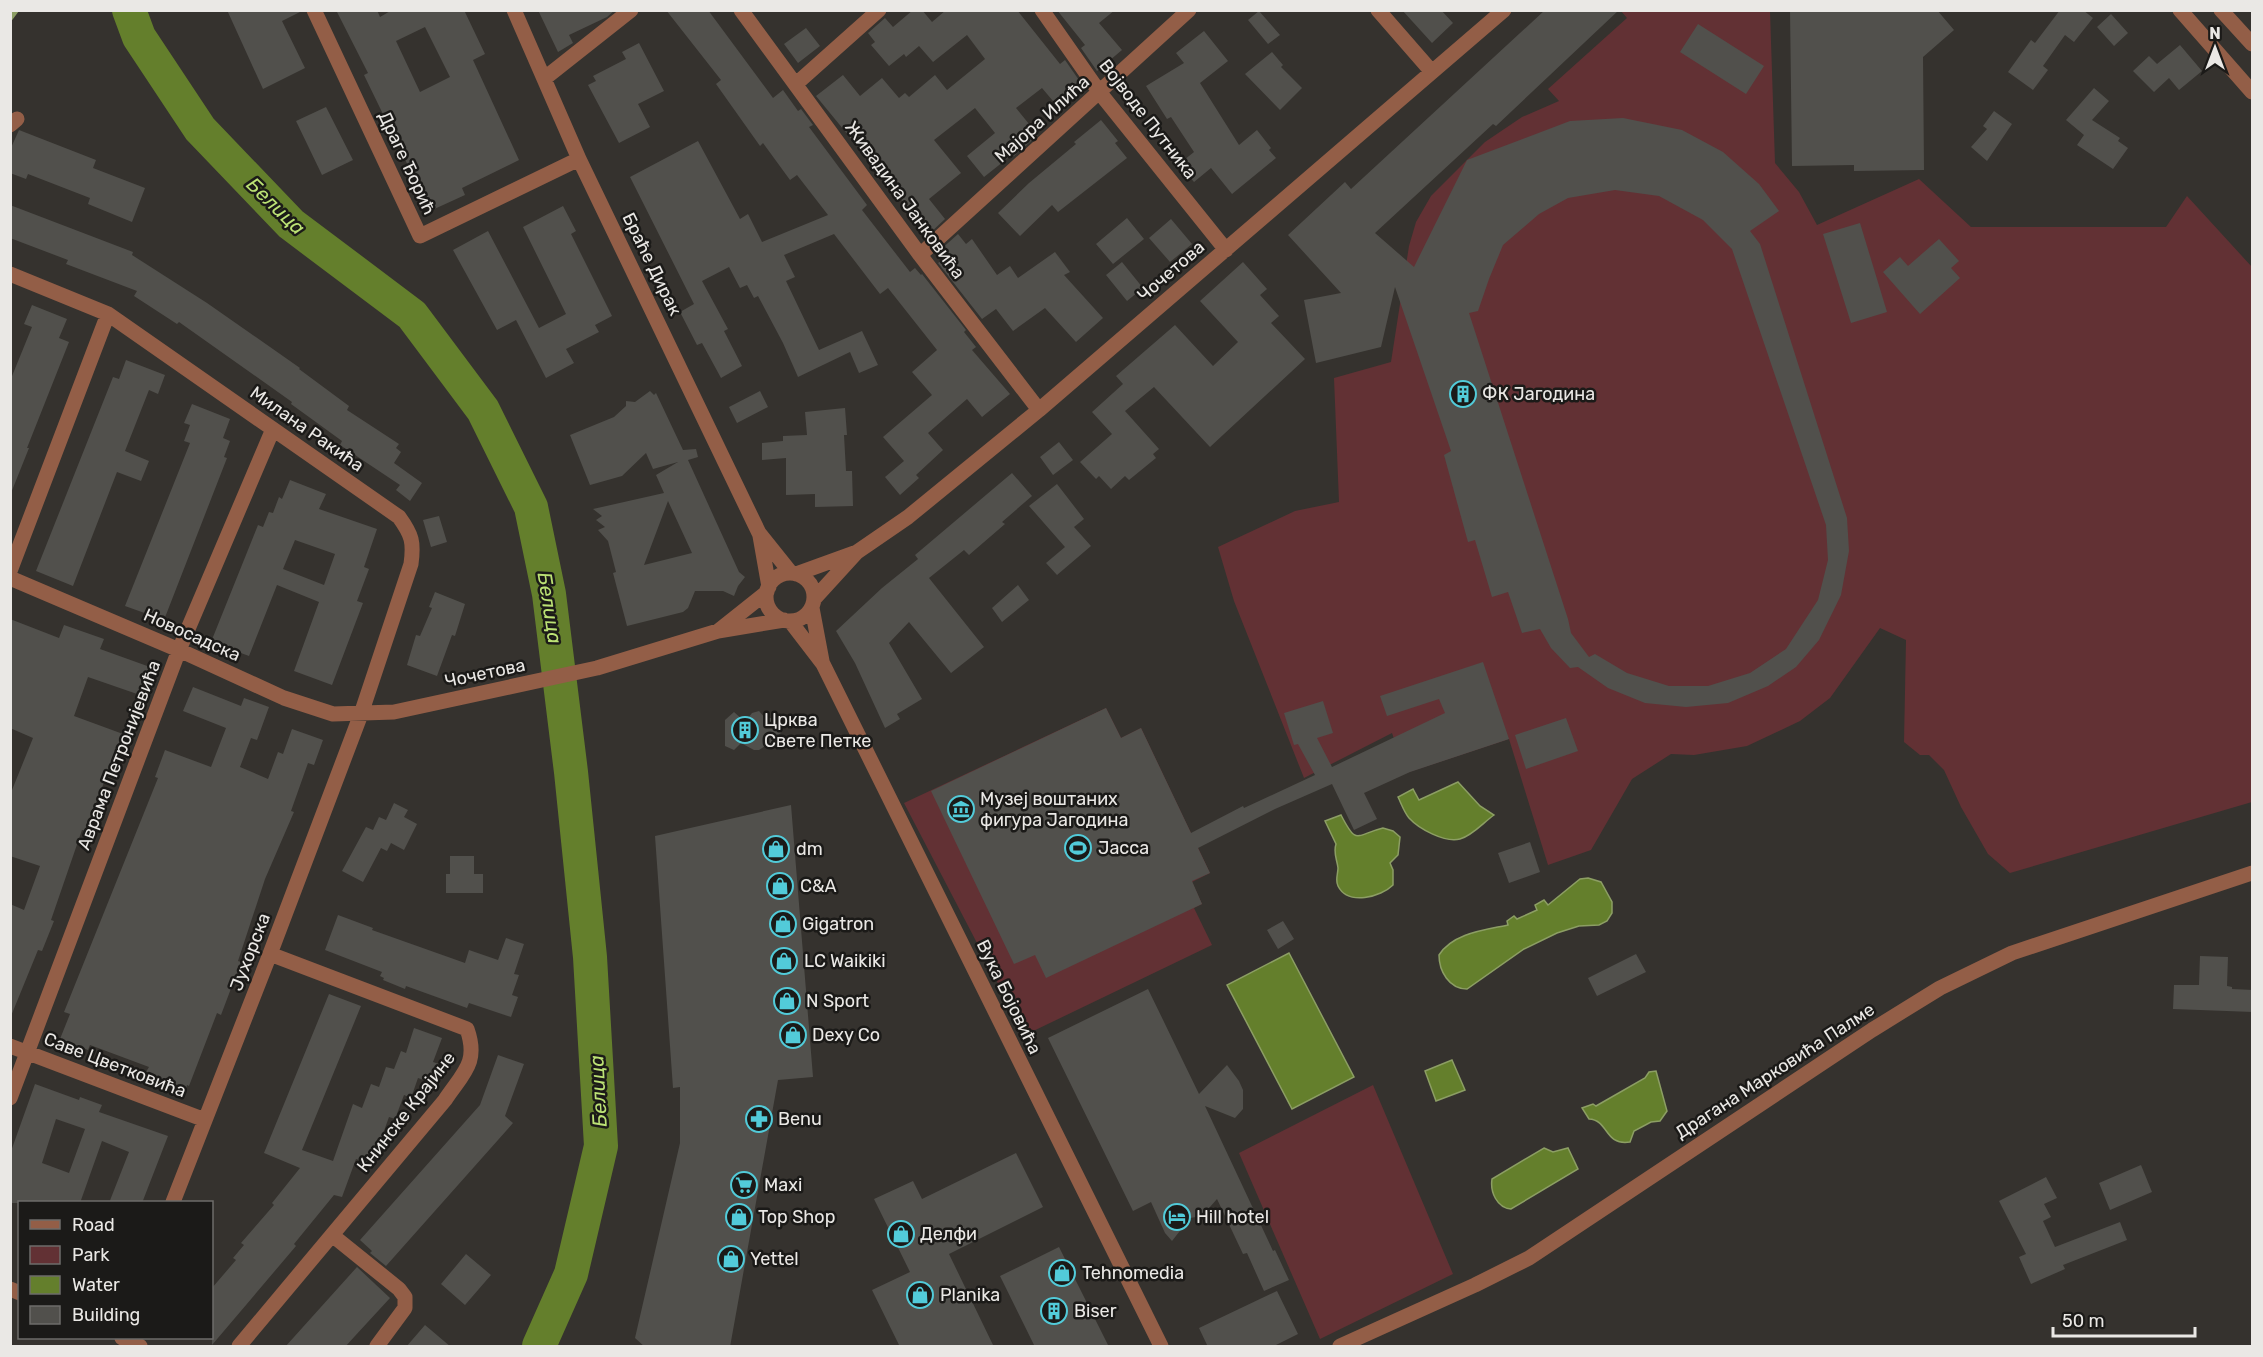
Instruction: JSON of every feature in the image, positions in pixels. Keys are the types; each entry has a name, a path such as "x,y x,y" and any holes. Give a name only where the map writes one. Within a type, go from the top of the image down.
{"street":[{"name":"Драге Ђорић","path":"314,10 420,236 579,159"},
{"name":"Браће Дирак","path":"514,10 579,159 759,533 794,573"},
{"path":"545,78 631,10"},
{"name":"Живадина Јанковића","path":"741,10 920,255 1040,410"},
{"path":"796,84 879,10"},
{"name":"Војводе Путника","path":"1042,10 1100,93 1226,250"},
{"name":"Мајора Илића","path":"920,255 1189,10"},
{"path":"1378,10 1432,72"},
{"name":"Чочетова","path":"361,714 394,712 495,691 597,668 718,631 787,621 805,616 813,603 857,552 908,517 1040,410 1504,10"},
{"path":"2180,10 2253,92"},
{"path":"2222,10 2253,44"},
{"name":"Милана Ракића","path":"10,274 108,314 399,517 410,533 413,547 411,564 361,714"},
{"path":"10,571 108,314"},
{"name":"Аврама Петронијевића","path":"10,1098 179,650 273,429"},
{"name":"Браће Дирак","path":"759,533 768,589"},
{"name":"Чочетова","path":"718,631 768,589 780,575 794,573 857,552"},
{"path":"794,573 810,583 813,603"},
{"name":"Новосадска","path":"10,578 179,650 284,698 333,714 361,714"},
{"path":"768,589 767,604 778,618 787,621"},
{"name":"Вука Бојовића","path":"813,603 823,664"},
{"name":"Вука Бојовића","path":"787,621 823,664 1161,1347"},
{"name":"Јухорска","path":"174,1201 361,714"},
{"name":"Драгана Марковића Палме","path":"1340,1347 1475,1285 1529,1257 1872,1030 1940,988 2012,953 2253,873"},
{"name":"Книнске Крајине","path":"239,1347 445,1100 472,1060 472,1043 467,1029 270,954"},
{"name":"Саве Цветковића","path":"10,1046 205,1120"},
{"path":"332,1235 399,1289 405,1297 405,1308 377,1347"},
{"path":"124,1339 140,1347"}],"green space":[{"path":"1621,11 1770,11 1775,163 1799,192 1817,225 1919,179 1971,227 2166,227 2187,196 2252,267 2252,802 2010,873 1988,854 1961,807 1944,770 1929,755 1920,755 1904,742 1906,640 1880,628 1830,698 1800,721 1747,746 1694,755 1671,754 1632,779 1591,850 1548,865 1509,739 1406,773 1392,733 1304,778 1234,601 1218,547 1295,511 1339,502 1334,378 1391,362 1409,246 1416,222 1431,196 1485,142 1522,117 1559,101 1548,89 1627,18"},
{"name":"Јасса","path":"1106,708 1121,738 1141,728 1210,873 1192,882 1202,904 1194,908 1212,945 1025,1035 904,803"},
{"path":"1373,1085 1453,1274 1320,1339 1239,1153"}],"water":[{"path":"1458,782 1480,806 1494,815 1460,839 1440,837 1413,822 1407,816 1398,797 1413,789 1419,800"},
{"path":"1341,815 1354,835 1358,836 1383,828 1393,831 1400,837 1398,855 1390,863 1393,870 1393,885 1388,889 1373,896 1357,898 1349,896 1338,886 1336,844 1325,821"},
{"path":"1588,878 1601,882 1612,902 1612,913 1607,921 1599,925 1579,926 1557,933 1524,949 1467,989 1455,986 1446,978 1439,955 1452,942 1470,934 1508,925 1507,921 1514,916 1517,919 1537,910 1535,905 1544,900 1548,905 1580,879"},
{"path":"1289,953 1354,1077 1292,1109 1227,985"},
{"path":"1452,1060 1465,1090 1436,1101 1425,1071"},
{"path":"1656,1071 1667,1111 1660,1121 1651,1122 1634,1131 1630,1142 1615,1140 1600,1124 1589,1119 1582,1108 1593,1104 1596,1106 1645,1078 1649,1072"},
{"path":"1544,1148 1553,1152 1568,1148 1578,1169 1511,1209 1502,1206 1493,1194 1492,1179"}],"building":[{"path":"227,10 304,10 282,21 305,68 263,89"},
{"path":"336,10 377,10 380,17 392,10 464,10 485,54 473,60 519,160 462,188 465,195 430,211 364,75 368,73","holes":["425,27 450,77 420,92 396,41"]},
{"path":"538,10 615,10 607,17 569,35 573,43 558,52"},
{"path":"666,10 708,10 773,98 783,90 798,111 801,109 813,125 809,127 867,205 862,210 910,272 915,268 922,274 966,330 964,332 976,347 972,350 1010,394 982,417 967,399 928,433 943,450 916,475 919,478 900,495 885,477 904,461 883,437 932,395 912,372 937,350 888,288 880,294 834,234 784,255 795,277 786,281 819,350 862,331 878,365 859,373 850,352 798,377 758,296 754,298 747,285 740,288 729,267 702,281 728,329 724,331 742,366 721,378 702,343 697,345 680,312 694,304 630,177 698,141 740,219 748,214 762,242 828,215 797,175 790,180 763,143 760,146 716,84 721,80"},
{"path":"913,10 922,10 932,22 946,10 1017,10 1060,64 1065,60 1081,83 1077,87 1079,89 1058,107 1042,88 1016,108 1038,135 1014,156 1013,154 984,177 967,156 995,133 975,108 934,140 961,173 929,199 945,219 927,236 906,210 908,208 816,96 843,75 860,96 882,78 899,98 905,93 909,97 935,75 947,90 985,59 967,35 933,62 919,46 906,57 904,54 889,66 871,45 875,42 868,33 885,18 893,27"},
{"path":"1057,10 1115,10 1099,23 1122,50 1097,71 1081,48 1085,45"},
{"path":"1402,10 1441,10 1453,23 1432,43"},
{"name":"ФК Јагодина","path":"1545,10 1619,10 1496,126 1493,124 1375,233 1414,267 1467,160 1570,121 1623,118 1682,130 1723,152 1759,184 1779,211 1750,231 1760,244 1847,518 1849,551 1841,595 1819,640 1796,667 1768,686 1728,703 1686,707 1645,703 1608,688 1578,667 1570,668 1551,648 1540,629 1522,633 1508,592 1492,597 1475,540 1468,542 1444,455 1451,451 1395,287 1381,347 1316,363 1304,300 1341,293 1288,235 1345,182 1351,189","holes":["1615,190 1659,196 1703,220 1732,249 1826,525 1828,560 1818,600 1786,649 1750,673 1708,686 1669,686 1627,673 1595,654 1589,657 1571,633 1469,313 1478,311 1503,245 1539,214 1568,198"]},
{"path":"1790,10 1937,10 1954,30 1923,57 1924,170 1854,171 1854,165 1792,166"},
{"path":"2060,10 2083,10 2093,18 2074,42 2065,35 2043,66 2048,70 2033,90 2008,72 2031,40 2035,43"},
{"path":"1259,11 1280,35 1268,44 1248,20"},
{"path":"2111,14 2128,33 2114,46 2097,27"},
{"path":"1698,24 1764,66 1746,94 1680,52"},
{"path":"806,28 820,46 798,63 784,44"},
{"path":"1204,31 1228,61 1200,83 1239,145 1257,130 1276,158 1232,194 1211,168 1194,182 1179,164 1194,152 1171,117 1167,119 1146,86 1184,63 1176,53"},
{"path":"639,43 664,91 638,104 650,127 619,143 588,85 596,81 593,76 626,59 622,52"},
{"path":"2180,45 2202,71 2179,90 2169,78 2154,92 2133,71 2149,56 2157,64"},
{"path":"1272,52 1283,65 1281,67 1302,88 1280,110 1245,74"},
{"path":"2094,88 2109,101 2092,120 2120,138 2118,141 2128,148 2113,169 2077,145 2084,135 2066,120"},
{"path":"326,107 353,160 322,175 296,121"},
{"path":"1994,111 2012,124 1987,161 1971,147 1987,129 1983,126"},
{"path":"1101,120 1118,141 1115,143 1127,158 1058,212 1052,205 1020,236 998,213"},
{"path":"19,130 96,160 93,168 145,188 132,222 88,204 90,198 28,174 26,179 10,173 10,150"},
{"path":"10,205 133,252 132,255 207,303 300,368 349,406 347,410 399,444 396,448 401,452 394,463 422,483 410,501 396,490 400,485 340,445 342,441 291,404 292,402 179,322 177,324 134,296 137,291 66,264 68,260 10,238"},
{"path":"563,206 576,231 571,234 612,316 595,325 599,332 566,349 574,363 546,378 516,320 497,330 453,250 488,231 539,328 566,314 523,227"},
{"path":"1127,218 1144,239 1113,264 1096,244"},
{"path":"1171,219 1192,244 1170,262 1149,238"},
{"path":"1860,223 1887,312 1851,323 1823,234"},
{"path":"958,234 966,244 972,239 997,275 1010,266 1018,278 1055,252 1070,272 1064,275 1103,318 1076,342 1045,308 1013,331 996,309 982,319 938,263 945,258 939,251"},
{"path":"1939,239 1959,261 1951,268 1960,278 1920,314 1883,272 1900,257 1908,266"},
{"path":"1122,262 1143,288 1127,301 1106,275"},
{"path":"1243,262 1267,289 1260,295 1279,316 1271,323 1305,359 1210,447 1154,387 1125,411 1159,449 1153,454 1156,458 1129,480 1125,476 1111,489 1099,476 1096,479 1080,462 1112,434 1092,412 1123,384 1116,376 1175,325 1213,366 1238,342 1200,301"},
{"path":"32,305 67,319 59,338 69,342 11,493 10,381 32,327 24,324"},
{"path":"126,360 165,375 158,394 149,390 125,451 149,461 141,481 117,472 73,586 36,571 113,377 119,379"},
{"path":"650,391 654,395 656,393 683,450 696,449 698,457 688,460 739,572 745,577 734,596 723,591 695,591 688,608 683,612 627,626 613,573 616,572 608,541 598,530 605,527 596,520 602,516 593,509 664,493 656,475 678,462 653,469 646,453 622,476 590,485 570,435 614,417 626,406 626,401 635,402","holes":["668,501 692,553 644,565"]},
{"path":"760,391 768,407 737,423 729,407"},
{"path":"192,404 230,419 223,438 230,441 224,457 227,458 164,620 125,606 190,443 184,441 190,425 184,423"},
{"path":"845,408 846,471 852,471 853,506 815,507 815,494 786,495 786,458 762,460 762,443 783,441 783,436 807,435 805,412"},
{"path":"1059,442 1073,460 1053,475 1040,457"},
{"path":"1012,473 1032,496 1002,522 1005,524 969,555 964,550 929,578 984,647 951,673 909,622 889,643 922,699 897,714 900,719 885,728 855,663 836,631 882,588 918,559 915,555"},
{"path":"290,480 326,494 319,509 377,529 364,567 369,569 357,601 363,603 332,685 294,671 319,602 277,585 249,656 211,642 258,525 263,527 269,512 273,513 279,497 282,499","holes":["295,540 335,554 324,585 283,569"]},
{"path":"1057,484 1084,519 1074,527 1091,546 1057,575 1046,563 1065,547 1029,506"},
{"path":"439,516 447,542 431,547 423,520"},
{"path":"1018,585 1029,600 1002,622 992,608"},
{"path":"435,592 465,604 455,636 452,635 437,676 407,665 416,635 420,636 432,608 429,607"},
{"path":"10,619 59,638 64,625 104,639 100,649 150,667 140,695 88,677 74,716 123,734 85,831 82,830 51,920 54,921 42,951 38,950 11,1016 10,904 24,910 40,866 10,856 10,795 33,738 10,728"},
{"name":"Јасса","path":"1483,662 1509,739 1410,772 1364,793 1377,819 1354,830 1332,784 1275,809 1198,848 1210,873 1192,881 1202,904 1046,978 1035,955 1014,964 931,791 1106,708 1121,738 1141,728 1191,833 1243,806 1244,808 1315,775 1298,744 1294,745 1284,713 1323,701 1333,733 1317,738 1332,767 1445,713 1439,699 1387,716 1380,696"},
{"path":"193,687 241,706 244,698 269,707 257,740 251,738 240,767 268,779 278,752 283,754 292,729 323,740 314,765 308,763 291,811 294,812 265,879 238,961 241,962 221,1015 217,1013 186,1089 156,1078 146,1072 149,1067 90,1045 88,1050 60,1039 70,1014 64,1012 158,778 155,777 165,750 211,767 226,728 183,711"},
{"name":"Црква Свете Петке","path":"759,711 765,718 771,718 781,733 773,739 773,746 754,750 741,743 734,750 725,746 725,720 734,712 745,722 752,713"},
{"path":"1566,718 1578,751 1526,769 1515,735"},
{"path":"394,803 408,810 404,817 417,824 404,850 391,843 387,851 381,848 363,882 342,871 366,827 373,830 379,817 386,820"},
{"path":"791,805 813,1077 778,1080 730,1347 645,1347 635,1338 680,1143 680,1087 673,1088 655,836"},
{"path":"1530,842 1540,872 1509,883 1498,853"},
{"path":"450,856 474,856 474,874 483,874 483,893 446,893 446,874 450,874"},
{"path":"338,915 373,928 372,930 465,963 469,950 498,960 506,938 524,944 514,974 519,975 512,995 518,997 511,1017 469,1003 467,1008 406,986 405,989 383,980 384,978 380,976 382,972 325,950"},
{"path":"1283,921 1294,939 1278,949 1267,930"},
{"path":"1636,954 1646,972 1597,996 1588,978"},
{"path":"2200,956 2228,957 2227,986 2232,989 2253,990 2253,1012 2173,1009 2174,985 2199,985"},
{"path":"1148,989 1199,1094 1227,1065 1243,1090 1243,1109 1235,1118 1205,1106 1273,1251 1275,1250 1289,1280 1264,1291 1247,1253 1243,1254 1217,1199 1202,1216 1190,1218 1172,1241 1165,1233 1151,1202 1133,1211 1048,1038"},
{"path":"329,994 361,1006 302,1150 333,1161 353,1104 362,1108 371,1084 379,1087 386,1067 394,1069 401,1051 406,1053 414,1028 442,1038 433,1062 439,1064 433,1083 418,1078 411,1098 404,1095 395,1119 389,1117 372,1164 356,1159 342,1197 334,1195 294,1244 296,1246 212,1345 213,1287 236,1260 233,1258 244,1245 241,1243 274,1205 272,1203 300,1168 264,1153"},
{"path":"498,1055 524,1064 505,1116 513,1123 386,1266 370,1253 372,1251 360,1240 480,1105"},
{"path":"35,1084 79,1100 80,1097 102,1105 99,1112 168,1136 143,1201 110,1201 129,1152 102,1141 81,1201 10,1203 10,1154","holes":["56,1119 85,1129 69,1173 42,1163"]},
{"path":"1016,1153 1043,1207 949,1254 994,1347 900,1347 872,1290 910,1272 874,1199 913,1181 922,1199"},
{"path":"2141,1165 2152,1192 2110,1210 2099,1183"},
{"path":"2046,1177 2057,1198 2044,1204 2051,1217 2043,1221 2055,1247 2120,1222 2127,1240 2063,1265 2065,1269 2031,1284 2019,1257 2026,1254 1999,1201"},
{"name":"Biser","path":"1059,1247 1109,1347 1035,1347 1000,1276"},
{"path":"466,1254 491,1275 465,1305 441,1284"},
{"path":"357,1267 390,1298 345,1347 285,1347"},
{"path":"1277,1291 1298,1334 1272,1347 1208,1347 1199,1328"},
{"path":"425,1325 451,1347 406,1347"}],"waterway":[{"path":"10,18 16,10"},
{"name":"Белица","path":"129,10 139,37 200,129 291,224 412,315 483,410 531,507 549,594 571,772 590,957 601,1146 571,1274 539,1346"}],"place":[{"name":"ФК Јагодина","path":"1463,394"},
{"name":"Црква Свете Петке","path":"745,730"},
{"name":"Музеј воштаних фигура Јагодина","path":"961,809"},
{"name":"Јасса","path":"1078,848"},
{"name":"dm","path":"776,849"},
{"name":"C&A","path":"780,886"},
{"name":"Gigatron","path":"783,924"},
{"name":"LC Waikiki","path":"784,961"},
{"name":"N Sport","path":"787,1001"},
{"name":"Dexy Co","path":"793,1035"},
{"name":"Benu","path":"759,1119"},
{"name":"Maxi","path":"744,1185"},
{"name":"Top Shop","path":"739,1217"},
{"name":"Hill hotel","path":"1177,1217"},
{"name":"Делфи","path":"901,1234"},
{"name":"Yettel","path":"731,1259"},
{"name":"Tehnomedia","path":"1062,1273"},
{"name":"Planika","path":"920,1295"},
{"name":"Biser","path":"1054,1311"}]}
